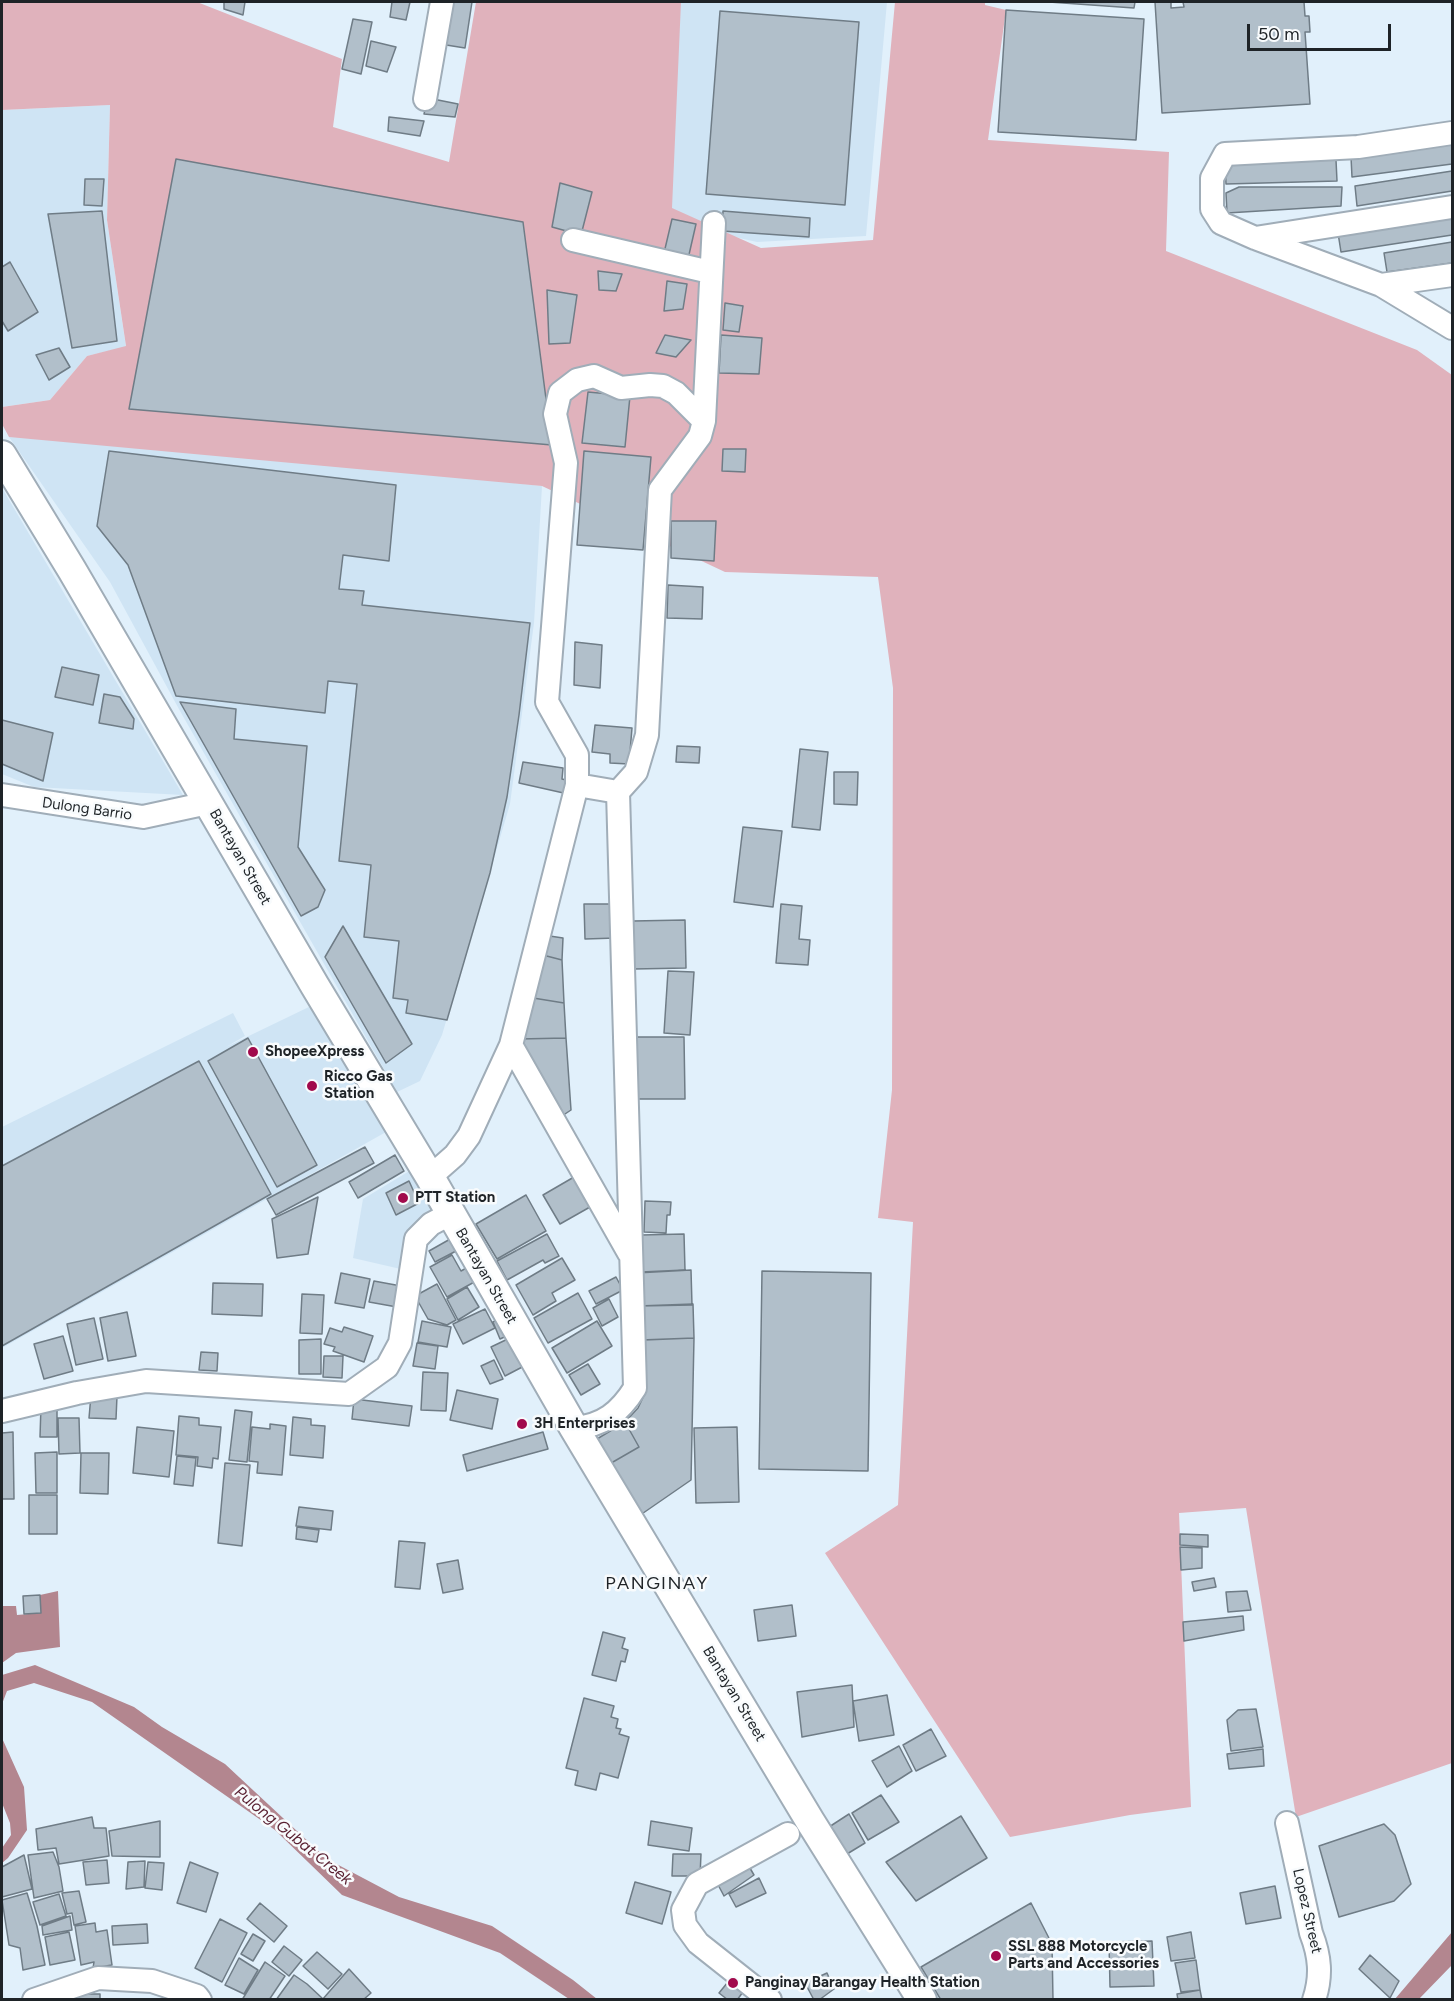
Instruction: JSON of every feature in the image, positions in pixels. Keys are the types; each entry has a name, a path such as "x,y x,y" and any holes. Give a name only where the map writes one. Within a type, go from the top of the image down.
{"main road":[{"name":"Bantayan Street","path":"2,455 430,1177 801,1826 922,2000"}],"street":[{"path":"425,99 442,2"},
{"path":"1452,133 1358,147 1225,154 1212,178 1212,209 1221,223 1381,285 1452,328"},
{"path":"1255,238 1452,207"},
{"path":"574,1428 592,1426 623,1407 635,1388 618,792 636,772 647,735 660,490 700,436 704,421 714,223"},
{"path":"573,240 710,272"},
{"path":"1381,285 1452,275"},
{"path":"430,1177 455,1155 469,1136 512,1045 577,785 577,755 547,702 566,463 555,414 560,393 577,380 594,376 621,388 663,386 676,393 704,421"},
{"path":"577,785 618,792"},
{"name":"Dulong Barrio","path":"2,795 143,817 208,803"},
{"path":"512,1045 631,1257"},
{"path":"2,1411 77,1393 146,1381 349,1394 387,1367 400,1343 416,1239 431,1224 450,1214"},
{"name":"Lopez Street","path":"1287,1823 1311,1933 1317,1950 1320,1970 1314,2000"},
{"path":"770,2000 698,1943 685,1925 683,1910 697,1884 801,1826"},
{"path":"34,2000 98,1978 134,1990 152,1981 197,1996 200,2000"}],"shaded area":[{"path":"2,2 197,2 342,59 333,127 449,162 476,2 681,2 672,208 761,248 873,240 895,2 985,2 985,5 1006,10 988,140 1169,152 1166,251 1417,350 1452,375 1452,1763 1296,1817 1246,1508 1179,1513 1191,1807 1130,1815 1010,1837 825,1553 898,1505 913,1222 878,1218 892,1090 893,688 878,577 725,572 542,486 9,437 2,424 2,407 50,400 87,356 126,346 107,220 110,105 2,110"},
{"path":"680,2 887,2 866,236 757,242 667,222"},
{"path":"110,105 107,220 126,347 87,356 50,400 2,407 2,110"},
{"path":"9,437 110,439 542,486 534,623 510,804 442,1035 420,1081 397,1092 180,711 110,582"},
{"path":"2,488 183,795 34,787 2,774"},
{"path":"313,1005 386,1132 2,1348 2,1127 233,1013 245,1036 226,1047"},
{"path":"411,1170 436,1212 405,1270 353,1258 363,1199"}],"water":[{"path":"58,1591 60,1647 16,1653 2,1663 2,1606 16,1606 17,1615 40,1613 40,1595"},
{"name":"Pulong Gubat Creek","path":"35,1665 134,1707 162,1727 225,1764 327,1859 399,1897 492,1926 573,1980 597,1999 569,1999 500,1953 342,1895 275,1830 92,1702 34,1683 7,1691 2,1704 2,1675"},
{"path":"2,1738 24,1787 27,1830 2,1863 2,1848 11,1835 10,1823 2,1803"},
{"path":"1452,1932 1452,1965 1419,1999 1395,1999"}],"building":[{"path":"224,2 245,2 243,15 224,9"},
{"path":"392,2 410,2 406,20 390,17"},
{"path":"448,2 472,2 465,48 440,44"},
{"path":"1049,2 1135,2 1134,8"},
{"path":"1155,2 1171,2 1171,8 1184,7 1183,2 1304,2 1305,16 1309,16 1310,32 1305,32 1310,104 1162,113"},
{"path":"1006,10 1144,19 1136,140 998,132"},
{"path":"720,11 859,22 845,205 706,194"},
{"path":"353,19 372,22 361,74 342,69"},
{"path":"371,41 396,47 387,72 366,66"},
{"path":"428,98 458,104 455,117 424,114"},
{"path":"389,117 424,121 420,136 388,131"},
{"path":"1452,142 1452,164 1352,177 1351,157"},
{"path":"176,159 523,222 552,445 129,409"},
{"path":"1336,160 1337,181 1226,184 1225,161"},
{"path":"1452,171 1452,191 1357,206 1355,186"},
{"path":"85,179 104,179 102,206 84,205"},
{"path":"560,183 592,192 581,235 552,227"},
{"path":"1239,187 1342,187 1341,206 1227,213 1226,193"},
{"path":"102,211 117,341 72,348 48,214"},
{"path":"723,211 810,218 809,237 722,231"},
{"path":"1452,215 1452,235 1341,252 1338,233"},
{"path":"672,219 696,224 688,259 664,253"},
{"path":"1452,242 1452,263 1387,272 1384,253"},
{"path":"10,262 38,312 8,331 2,321 2,267"},
{"path":"598,271 622,274 616,291 599,290"},
{"path":"667,281 687,284 683,309 664,311"},
{"path":"547,290 577,295 570,343 549,344"},
{"path":"725,303 743,306 739,332 723,330"},
{"path":"665,335 691,340 676,357 656,353"},
{"path":"721,335 762,338 759,374 719,373"},
{"path":"59,348 70,367 49,380 36,355"},
{"path":"588,392 630,396 625,447 582,443"},
{"path":"723,449 746,449 745,472 722,471"},
{"path":"109,451 396,485 389,561 343,555 339,589 364,591 362,605 530,623 507,797 490,873 447,1020 406,1013 408,1000 393,998 399,941 364,937 371,865 339,861 357,684 328,681 325,713 176,696 128,565 97,526"},
{"path":"584,451 651,457 643,550 577,545"},
{"path":"671,521 716,521 714,561 671,558"},
{"path":"668,585 703,587 702,619 667,618"},
{"path":"575,642 602,645 600,688 574,685"},
{"path":"62,667 99,675 93,705 55,697"},
{"path":"104,694 120,697 134,719 133,729 99,723"},
{"path":"180,702 236,709 234,739 307,746 298,847 325,890 318,907 301,916"},
{"path":"2,720 53,733 43,781 2,764"},
{"path":"595,725 632,728 629,764 610,763 610,754 592,752"},
{"path":"677,746 700,747 699,763 676,762"},
{"path":"800,749 828,752 820,830 792,827"},
{"path":"523,762 563,768 562,779 570,781 568,794 519,783"},
{"path":"834,772 858,772 857,805 834,804"},
{"path":"743,827 782,831 773,907 734,902"},
{"path":"584,904 615,904 616,938 585,939"},
{"path":"781,904 802,906 799,939 810,940 808,965 776,963"},
{"path":"685,920 686,968 634,969 633,921"},
{"path":"343,926 412,1044 386,1063 325,957"},
{"path":"543,935 563,938 562,960 539,954"},
{"path":"539,954 562,960 564,1003 527,997"},
{"path":"668,971 694,972 690,1035 664,1033"},
{"path":"527,997 564,1003 566,1038 519,1039"},
{"path":"634,1037 684,1037 685,1099 636,1099"},
{"path":"248,1038 317,1165 277,1187 208,1061"},
{"path":"566,1038 571,1110 559,1118 519,1039"},
{"path":"199,1061 271,1194 2,1346 2,1166"},
{"path":"365,1147 374,1163 276,1215 267,1199"},
{"path":"395,1155 404,1171 358,1198 349,1182"},
{"path":"574,1177 590,1207 560,1224 543,1195"},
{"name":"PTT Station","path":"409,1181 419,1203 396,1215 386,1193"},
{"path":"526,1195 546,1231 497,1259 476,1224"},
{"path":"318,1197 308,1254 277,1258 272,1219"},
{"path":"645,1201 671,1202 670,1215 667,1215 666,1233 644,1232"},
{"path":"547,1234 559,1256 545,1263 543,1260 507,1280 497,1261"},
{"path":"684,1234 685,1270 641,1272 641,1235"},
{"path":"452,1238 458,1250 435,1262 429,1251"},
{"path":"452,1255 461,1271 470,1266 478,1280 447,1297 430,1267"},
{"path":"562,1258 575,1280 552,1293 556,1301 533,1315 516,1285"},
{"path":"691,1270 692,1305 638,1306 636,1273"},
{"path":"762,1271 871,1273 868,1471 759,1469"},
{"path":"341,1273 370,1279 364,1308 335,1303"},
{"path":"616,1277 623,1290 596,1304 589,1291"},
{"path":"374,1281 401,1286 397,1307 369,1302"},
{"path":"213,1283 263,1284 262,1316 212,1314"},
{"path":"437,1284 456,1320 447,1325 428,1319 415,1296"},
{"path":"467,1287 479,1307 458,1320 447,1299"},
{"path":"578,1293 592,1319 548,1343 534,1318"},
{"path":"302,1294 324,1295 322,1334 300,1333"},
{"path":"609,1299 618,1317 602,1326 593,1308"},
{"path":"693,1304 694,1338 641,1340 638,1306"},
{"path":"485,1309 495,1328 463,1344 453,1324"},
{"path":"127,1312 136,1356 108,1361 100,1318"},
{"path":"503,1317 511,1334 500,1339 493,1322"},
{"path":"94,1318 103,1359 76,1365 67,1324"},
{"path":"422,1321 451,1327 447,1347 418,1342"},
{"path":"597,1321 612,1346 567,1373 552,1348"},
{"path":"344,1327 373,1336 364,1362 333,1351 335,1347 324,1344 330,1328 342,1332"},
{"path":"63,1336 73,1371 44,1379 34,1344"},
{"path":"514,1336 528,1364 505,1376 491,1347"},
{"path":"694,1338 691,1480 636,1518 606,1466 639,1447 625,1422 638,1408 646,1391 644,1340"},
{"path":"321,1339 321,1374 299,1374 299,1340"},
{"path":"417,1343 438,1346 435,1369 413,1366"},
{"path":"201,1352 218,1353 217,1371 199,1370"},
{"path":"324,1356 343,1356 342,1378 323,1377"},
{"path":"494,1360 503,1379 490,1384 481,1366"},
{"path":"588,1364 600,1384 581,1395 569,1375"},
{"path":"423,1372 448,1373 446,1411 421,1410"},
{"path":"457,1390 498,1399 492,1429 450,1420"},
{"path":"91,1395 117,1396 116,1419 89,1418"},
{"path":"354,1399 412,1406 409,1426 352,1419"},
{"path":"41,1406 57,1406 57,1437 40,1437"},
{"path":"235,1410 252,1412 247,1462 229,1460"},
{"path":"179,1416 199,1418 199,1425 221,1427 218,1459 213,1458 212,1468 197,1466 198,1457 176,1455"},
{"path":"293,1417 311,1419 311,1425 325,1426 323,1458 290,1455"},
{"path":"58,1418 79,1418 80,1453 59,1454"},
{"path":"625,1422 639,1447 606,1466 592,1442"},
{"path":"270,1424 286,1426 282,1475 257,1473 258,1462 249,1461 252,1427 270,1429"},
{"path":"137,1427 174,1431 169,1477 133,1473"},
{"path":"737,1427 739,1502 696,1503 694,1428"},
{"path":"13,1432 14,1499 2,1499 2,1433"},
{"path":"543,1432 548,1449 467,1471 463,1455"},
{"path":"57,1452 57,1493 36,1493 35,1453"},
{"path":"81,1453 109,1453 108,1494 80,1493"},
{"path":"177,1456 196,1458 193,1486 174,1484"},
{"path":"225,1463 250,1465 242,1546 218,1543"},
{"path":"29,1495 57,1495 57,1534 29,1534"},
{"path":"299,1507 333,1511 331,1530 296,1526"},
{"path":"297,1527 319,1530 317,1542 296,1539"},
{"path":"1180,1534 1208,1535 1208,1547 1180,1545"},
{"path":"399,1541 425,1543 420,1589 395,1587"},
{"path":"1180,1547 1202,1548 1202,1568 1181,1570"},
{"path":"458,1560 463,1589 443,1593 437,1564"},
{"path":"1214,1578 1216,1587 1194,1591 1192,1582"},
{"path":"1247,1591 1251,1610 1228,1612 1226,1592"},
{"path":"40,1595 41,1613 24,1614 23,1596"},
{"path":"792,1605 796,1636 758,1641 754,1610"},
{"path":"1243,1616 1244,1630 1184,1641 1183,1622"},
{"path":"603,1632 625,1638 622,1648 628,1650 625,1662 621,1661 616,1681 592,1675"},
{"path":"852,1685 854,1727 802,1737 797,1692"},
{"path":"887,1695 894,1735 859,1741 853,1701"},
{"path":"584,1698 614,1706 611,1717 618,1719 616,1728 621,1729 619,1734 629,1737 618,1778 600,1773 596,1790 575,1785 578,1771 566,1768"},
{"path":"1256,1709 1263,1747 1231,1751 1227,1720 1238,1710"},
{"path":"931,1729 946,1756 916,1771 903,1745"},
{"path":"899,1746 912,1771 887,1787 872,1761"},
{"path":"1263,1749 1264,1766 1229,1769 1227,1754"},
{"path":"881,1795 899,1822 868,1840 852,1813"},
{"path":"849,1814 865,1843 847,1854 829,1827"},
{"path":"961,1816 987,1858 916,1901 886,1862"},
{"path":"92,1817 94,1828 106,1828 109,1856 59,1864 56,1848 38,1850 36,1829"},
{"path":"160,1821 160,1857 112,1856 109,1831"},
{"path":"651,1821 692,1828 689,1851 648,1845"},
{"path":"1384,1824 1395,1835 1411,1884 1394,1901 1339,1917 1319,1846"},
{"path":"53,1852 59,1867 63,1891 34,1898 28,1855"},
{"path":"673,1854 701,1854 700,1876 672,1876"},
{"path":"24,1855 32,1889 2,1897 2,1867"},
{"path":"107,1860 109,1883 86,1885 83,1862"},
{"path":"145,1861 144,1887 126,1889 128,1862"},
{"path":"148,1862 164,1863 162,1890 145,1888"},
{"path":"190,1862 218,1873 206,1912 177,1903"},
{"path":"747,1863 754,1875 724,1896 716,1881"},
{"path":"759,1878 766,1893 736,1907 729,1894"},
{"path":"635,1882 671,1892 662,1924 626,1913"},
{"path":"1275,1886 1281,1918 1246,1924 1240,1893"},
{"path":"79,1891 86,1922 74,1925 72,1913 67,1914 62,1893"},
{"path":"27,1893 45,1965 23,1970 20,1948 9,1945 2,1900"},
{"path":"59,1894 66,1916 40,1925 33,1902"},
{"path":"260,1903 287,1926 274,1942 247,1919"},
{"name":"SSL 888 Motorcycle Parts and Accessories","path":"1031,1903 1052,1944 1053,2000 941,2000 921,1967"},
{"path":"70,1916 72,1930 43,1935 42,1926"},
{"path":"220,1919 247,1933 222,1982 195,1968"},
{"path":"95,1923 96,1932 107,1930 112,1965 93,1968 94,1962 81,1965 75,1926"},
{"path":"147,1924 148,1943 113,1945 112,1926"},
{"path":"69,1932 75,1960 50,1965 45,1937"},
{"path":"1191,1932 1195,1958 1171,1961 1167,1937"},
{"path":"253,1934 265,1941 253,1961 241,1954"},
{"path":"1152,1941 1154,1986 1110,1987 1109,1942"},
{"path":"284,1946 302,1960 289,1976 272,1962"},
{"path":"317,1952 342,1974 328,1989 303,1966"},
{"path":"1370,1955 1399,1981 1390,1998 1359,1969"},
{"path":"239,1958 258,1970 244,1994 225,1985"},
{"path":"1196,1960 1200,1990 1181,1992 1175,1963"},
{"path":"265,1962 285,1976 269,2000 242,2000"},
{"path":"349,1969 371,1993 363,2000 322,2000"},
{"path":"827,1973 834,1989 819,2000 814,2000 805,1983"},
{"path":"294,1975 322,1998 320,2000 276,2000"},
{"name":"Panginay Barangay Health Station","path":"732,1977 746,1988 737,2000 728,2000 719,1993"},
{"path":"1200,1990 1202,2000 1178,2000 1177,1994"},
{"path":"75,1994 100,1994 100,2000 75,2000"}],"place":[{"name":"ShopeeXpress","path":"253,1052"},
{"name":"Ricco Gas Station","path":"312,1086"},
{"name":"PTT Station","path":"403,1198"},
{"name":"3H Enterprises","path":"522,1424"},
{"name":"SSL 888 Motorcycle Parts and Accessories","path":"996,1956"},
{"name":"Panginay Barangay Health Station","path":"733,1983"}],"district":[{"name":"PANGINAY","path":"657,1584"}]}
